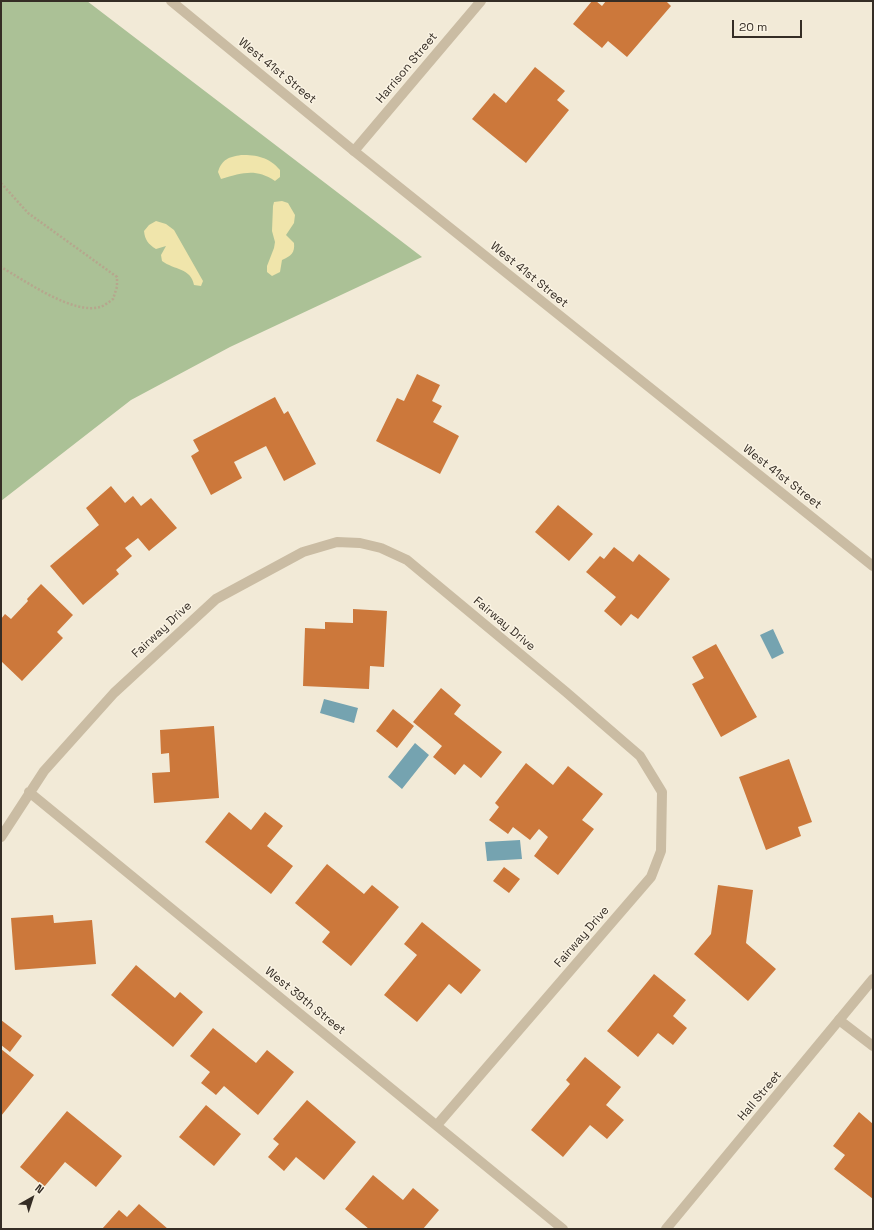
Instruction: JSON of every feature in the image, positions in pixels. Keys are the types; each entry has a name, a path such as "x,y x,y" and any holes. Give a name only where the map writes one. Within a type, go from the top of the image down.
{"street":[{"name":"West 41st Street","path":"171,1 354,151 873,566"},
{"name":"Harrison Street","path":"354,151 480,1"},
{"name":"Fairway Drive","path":"1,837 44,771 114,693 216,599 303,552 337,542 360,543 381,548 407,560 566,692 640,756 662,792 661,850 651,877 437,1125"},
{"name":"West 39th Street","path":"29,792 564,1229"},
{"name":"Hall Street","path":"666,1229 873,979"},
{"path":"839,1020 873,1046"}],"path":[{"path":"1,183 28,213 117,277 118,287 113,299 99,307 79,308 43,291 1,267"}],"green space":[{"path":"1,1 87,1 422,257 230,347 131,400 1,501"}],"sand":[{"path":"241,155 257,156 272,162 280,170 280,177 275,181 261,174 249,173 221,179 218,172 224,161 226,159"},
{"path":"282,201 288,203 295,215 294,223 286,235 294,243 294,249 290,256 282,260 280,272 272,276 267,272 267,266 275,242 272,231 273,206 274,202"},
{"path":"156,221 166,224 174,230 203,281 201,286 194,285 192,279 186,272 162,261 161,255 166,246 156,249 147,242 144,231 149,225"}],"water":[{"path":"773,629 784,653 772,659 760,635"},
{"path":"324,699 358,708 354,723 320,713"},
{"path":"415,743 429,755 402,789 388,777"},
{"path":"520,840 522,859 487,861 485,842"}],"building":[{"path":"592,1 596,1 602,6 606,1 666,1 671,6 627,57 608,41 602,48 573,24"},
{"path":"535,67 565,91 557,100 569,110 526,163 472,119 494,93 506,103"},
{"path":"417,374 440,385 432,401 442,406 433,422 459,436 440,474 376,441 397,398 404,401"},
{"path":"275,397 284,414 288,411 316,464 284,481 266,446 234,462 242,478 211,495 191,456 199,451 193,440"},
{"path":"111,486 125,503 133,496 141,506 151,498 177,528 149,551 138,538 125,548 132,556 116,570 119,574 83,605 50,566 99,525 86,508"},
{"path":"558,505 593,534 569,561 535,532"},
{"path":"614,547 633,562 639,554 670,579 638,619 631,614 621,626 604,611 616,597 586,572 600,556 604,559"},
{"path":"41,584 73,615 57,632 63,638 22,681 1,661 1,619 5,614 11,619"},
{"path":"353,609 387,611 384,667 370,666 369,689 303,686 305,628 325,629 325,622 353,623"},
{"path":"716,644 757,717 721,737 692,684 704,678 692,657"},
{"path":"441,688 461,705 454,714 502,752 481,778 464,764 455,775 433,757 442,746 413,722"},
{"path":"393,709 414,726 397,748 376,731"},
{"path":"214,726 219,798 154,803 152,773 170,772 169,753 161,754 160,730"},
{"path":"789,759 812,822 798,827 801,836 766,850 739,777"},
{"path":"526,763 553,785 568,766 603,794 582,820 594,829 558,875 534,856 548,837 539,829 530,840 513,827 508,834 489,820 499,807 495,803"},
{"path":"229,812 251,830 265,812 283,826 267,846 293,866 271,894 205,842"},
{"path":"327,864 364,894 372,885 399,907 351,966 322,942 330,932 295,903"},
{"path":"504,867 520,879 509,893 493,881"},
{"path":"718,885 753,890 746,943 776,969 748,1001 694,954 711,934"},
{"path":"53,915 54,923 92,920 96,964 15,970 11,918"},
{"path":"422,922 481,970 461,994 449,984 417,1022 384,995 417,955 404,944"},
{"path":"136,965 175,998 180,992 203,1012 173,1047 111,995"},
{"path":"654,974 686,1000 673,1016 687,1028 673,1045 658,1033 638,1057 607,1031"},
{"path":"1,1020 22,1036 10,1052 1,1045"},
{"path":"213,1028 256,1063 267,1050 294,1072 258,1115 224,1086 216,1095 201,1083 210,1072 190,1056"},
{"path":"1,1049 34,1075 1,1116"},
{"path":"585,1057 621,1087 606,1105 624,1120 607,1139 590,1125 563,1157 531,1130 570,1084 566,1080"},
{"path":"307,1100 356,1142 324,1180 296,1157 284,1171 268,1157 279,1144 273,1139"},
{"path":"206,1105 241,1134 214,1166 179,1137"},
{"path":"67,1111 122,1156 96,1187 65,1162 44,1187 20,1167"},
{"path":"859,1112 873,1124 873,1199 834,1169 845,1155 833,1146"},
{"path":"373,1175 403,1200 413,1188 439,1210 423,1229 369,1229 345,1209"},
{"path":"139,1204 168,1229 102,1229 119,1210 127,1217"}]}
